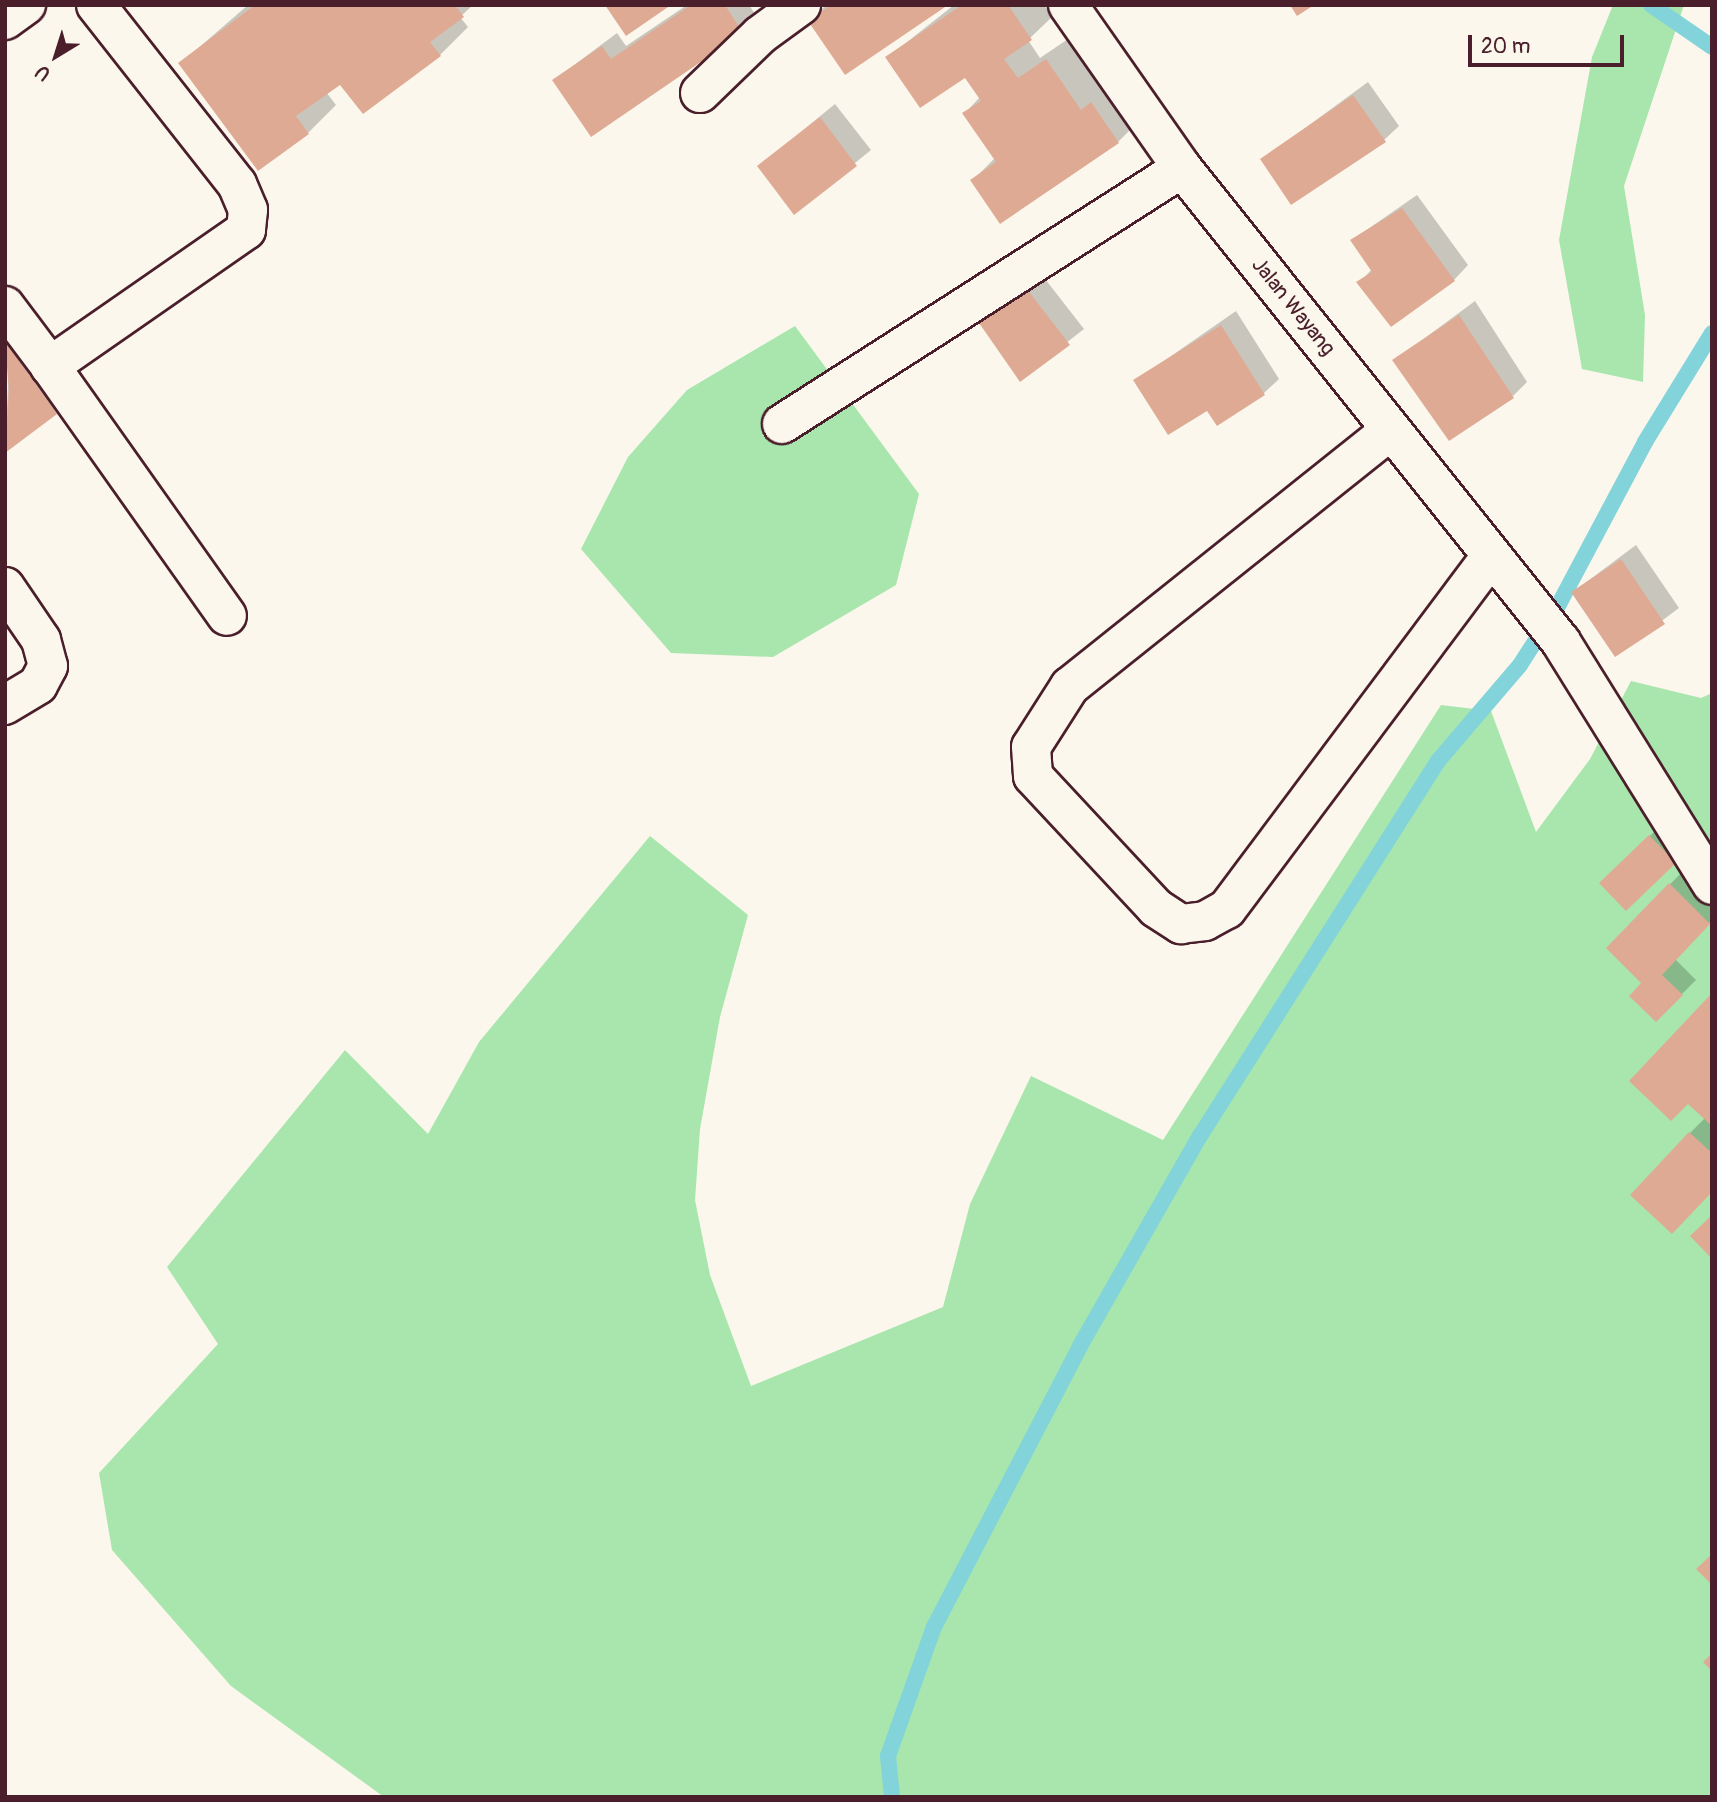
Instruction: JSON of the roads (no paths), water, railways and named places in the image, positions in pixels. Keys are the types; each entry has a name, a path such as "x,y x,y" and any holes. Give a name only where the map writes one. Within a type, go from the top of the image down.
{"street":[{"path":"5,20 26,5"},
{"path":"50,366 246,230 248,211 237,184 96,5"},
{"path":"700,93 760,35 801,5"},
{"name":"Jalan Wayang","path":"1068,5 1182,168 1490,557 1529,600 1561,642 1712,885"},
{"path":"782,424 1182,168"},
{"path":"5,306 227,616"},
{"path":"1391,430 1070,686 1031,747 1033,776 1156,908 1181,924 1205,921 1227,909 1490,557"},
{"path":"5,587 41,639 48,666 38,685 5,705"}],"waterway":[{"path":"1651,5 1712,47"},
{"path":"892,1797 888,1756 934,1627 1080,1346 1200,1136 1438,761 1520,665 1559,604 1645,442 1712,333"}]}
